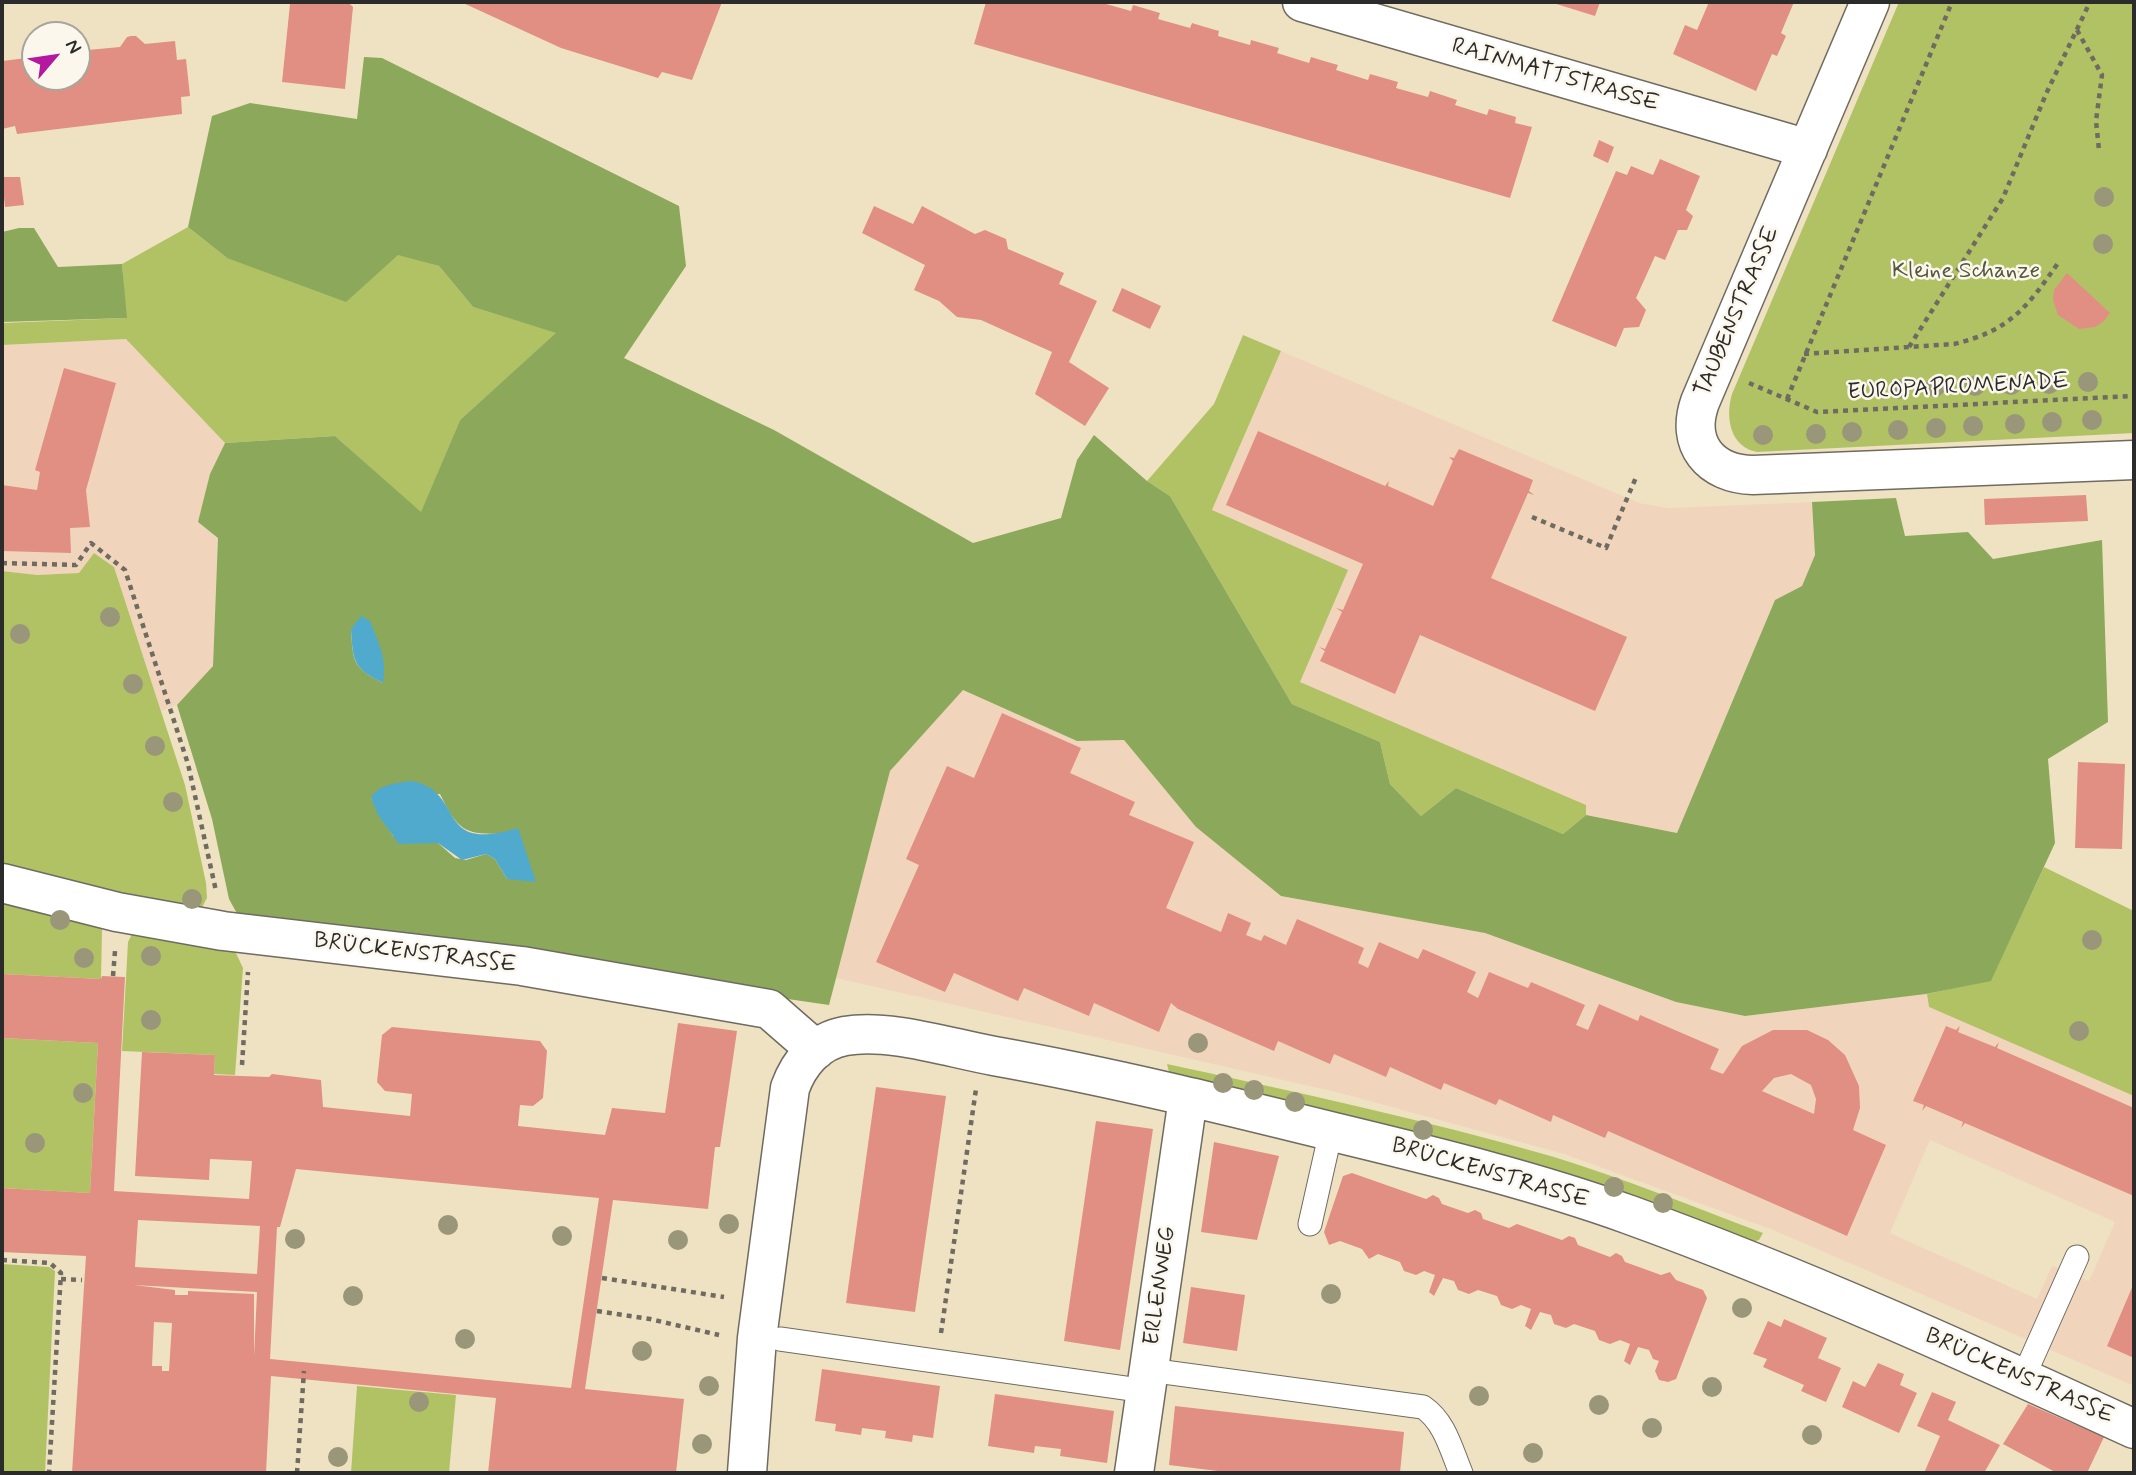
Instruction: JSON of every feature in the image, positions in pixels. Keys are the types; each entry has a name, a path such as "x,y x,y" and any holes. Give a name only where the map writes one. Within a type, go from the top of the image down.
{"street":[{"name":"RAINMATTSTRASSE","path":"1302,2 1808,149"},
{"name":"TAUBENSTRASSE","path":"1870,2 1697,410 1698,438 1711,461 1731,474 1752,475 2134,460"},
{"name":"BRÜCKENSTRASSE","path":"2,883 117,912 237,933 522,966 769,1009 816,1050"},
{"name":"BRÜCKENSTRASSE","path":"747,1473 757,1338 790,1088 801,1065 816,1050 842,1036 872,1034 1038,1064 1331,1131 1477,1169 1626,1214 1769,1269 2023,1378 2134,1429"},
{"name":"ERLENWEG","path":"1134,1473 1188,1098"}],"lane":[{"path":"1310,1224 1331,1131"},
{"path":"2023,1378 2077,1256"},
{"path":"780,1339 936,1362 1423,1407 1434,1415 1441,1426 1461,1473"}],"path":[{"path":"1787,399 1952,2"},
{"path":"1909,347 2003,198 2046,94 2090,2"},
{"path":"2076,29 2102,75 2096,121 2099,150"},
{"path":"1804,354 1909,347 1977,338 2007,324 2024,310 2057,263"},
{"name":"EUROPAPROMENADE","path":"1768,392 1817,412 2134,396"},
{"path":"1532,517 1606,548 1637,475"},
{"path":"2,563 76,565 91,543 125,570 237,933 242,1065"},
{"path":"936,1362 978,1081"},
{"path":"2,1260 50,1262 59,1268 61,1279 49,1473"},
{"path":"602,1278 718,1296"},
{"path":"61,1279 82,1280"},
{"path":"597,1311 650,1319 721,1335"},
{"path":"297,1473 304,1371"}],"shaded area":[{"path":"126,339 225,443 210,474 218,538 213,666 177,705 161,711 114,567 94,553 80,573 36,575 2,571 2,345"},
{"path":"1281,351 1639,503 1669,508 1812,502 1815,555 1802,586 1775,600 1677,833 1586,815 1586,805 1300,682 1212,511"},
{"path":"962,690 1077,741 1124,740 1196,827 1281,896 1485,933 1676,1002 1745,1016 1927,994 1929,1007 2134,1096 2134,1386 1773,1230 1564,1154 1340,1093 836,978 890,771","holes":["1930,1140 2115,1222 2089,1281 2052,1266 2037,1299 1890,1233"]}],"green space":[{"name":"Kleine Schanze","path":"1899,2 2134,2 2134,433 1757,452 1748,449 1735,438 1729,412 1732,394"},
{"path":"364,57 382,58 679,206 686,266 624,358 774,430 973,543 1061,518 1077,460 1094,435 1147,481 1170,496 1292,704 1380,742 1390,784 1421,816 1456,788 1563,834 1586,815 1677,833 1775,600 1802,586 1815,555 1812,502 1896,498 1905,536 1968,532 1993,559 2102,540 2108,722 2048,759 2055,843 1991,981 1926,994 1745,1016 1676,1002 1485,933 1281,896 1196,827 1124,740 1077,741 963,690 890,771 829,1005 240,919 229,899 212,819 177,705 213,666 218,538 198,522 210,474 225,443 335,436 421,512 460,420 556,333 473,307 439,266 398,255 346,302 227,258 188,227 212,116 250,103 357,119","holes":["351,629 373,630 383,683 365,672 356,662","440,794 452,816 464,828 472,832 507,833 507,879 495,859 486,854 466,860 455,858 438,843 393,836 371,798"]},
{"path":"188,227 227,258 398,254 439,266 473,307 557,333 460,420 421,513 335,436 225,443 126,339 2,345 2,323 126,318 122,264"},
{"path":"34,228 58,267 122,264 127,318 2,322 2,232"},
{"path":"1243,335 1281,351 1212,510 1348,570 1300,682 1586,805 1586,815 1563,834 1456,788 1421,816 1390,784 1380,742 1292,704 1170,496 1147,481 1214,404"},
{"path":"94,553 114,567 185,785 206,883 207,898 200,911 2,873 2,571 37,575 79,573"},
{"path":"2044,867 2134,911 2134,1096 1929,1007 1927,994 1991,980"},
{"path":"2,896 99,923 102,930 101,979 2,974"},
{"path":"133,932 235,951 243,968 235,1075 214,1074 215,1055 122,1051 128,942"},
{"path":"2,1038 98,1043 90,1193 2,1188"},
{"path":"1167,1064 1410,1119 1554,1157 1763,1233 1759,1240 1749,1243 1170,1076"},
{"path":"2,1264 49,1267 55,1271 45,1473 2,1473"},
{"path":"357,1386 456,1395 449,1473 351,1473"}],"water":[{"path":"361,616 370,621 379,644 384,666 383,683 360,668 354,657 351,629"},
{"path":"412,781 429,787 440,797 462,827 473,833 491,834 518,828 536,882 507,879 495,859 486,854 462,860 438,843 399,844 378,815 371,798 383,787"}],"building":[{"path":"348,2 353,7 345,89 282,82 290,4"},
{"path":"461,2 722,2 692,80 662,72 658,78 561,48"},
{"path":"986,2 1099,2 1131,11 1133,5 1160,13 1158,19 1190,28 1192,23 1219,31 1218,36 1250,45 1251,40 1279,48 1277,53 1309,63 1311,57 1338,65 1336,70 1368,80 1370,74 1398,82 1396,88 1428,97 1430,91 1457,100 1455,105 1487,115 1489,109 1516,117 1515,123 1532,127 1510,198 974,44"},
{"path":"1550,2 1600,2 1595,16"},
{"path":"1709,2 1794,2 1781,33 1786,36 1777,56 1772,54 1756,91 1673,54 1685,25 1697,30"},
{"path":"136,36 145,44 175,41 177,60 186,59 190,96 181,97 182,114 17,134 15,126 2,129 2,61 21,59 21,91 91,91 91,50 120,47 127,37"},
{"path":"1599,140 1614,147 1608,163 1593,156"},
{"path":"1660,159 1700,176 1686,210 1693,216 1687,230 1678,230 1665,260 1655,256 1636,298 1646,310 1639,327 1624,328 1616,347 1552,321 1616,171 1627,175 1631,166 1653,175"},
{"path":"2,177 20,177 24,205 5,207"},
{"path":"874,206 913,224 922,206 975,234 985,230 1006,239 1008,249 1064,273 1059,284 1097,301 1069,362 1109,388 1085,426 1035,394 1052,352 981,320 957,317 939,301 914,290 925,265 862,233"},
{"path":"2067,273 2110,313 2095,327 2079,329 2058,315 2053,300 2054,290"},
{"path":"1122,288 1161,306 1150,329 1112,311"},
{"path":"64,368 116,383 86,490 90,527 70,528 71,553 2,551 2,485 37,490 40,472 35,470"},
{"path":"1258,431 1385,486 1389,481 1388,486 1433,506 1453,461 1449,457 1454,458 1459,449 1533,480 1529,491 1534,495 1528,493 1491,578 1627,637 1595,711 1420,635 1395,694 1320,661 1325,651 1319,647 1325,649 1342,612 1336,608 1343,610 1363,564 1226,505"},
{"path":"2086,495 2088,521 1985,525 1984,499"},
{"path":"1002,713 1081,748 1070,773 1135,802 1129,815 1194,842 1166,908 1221,932 1228,913 1251,923 1246,935 1261,941 1264,935 1286,945 1297,919 1364,948 1358,963 1368,968 1379,942 1418,959 1423,949 1476,972 1467,992 1478,998 1489,972 1528,988 1531,982 1585,1005 1576,1025 1588,1030 1599,1004 1638,1021 1640,1015 1719,1049 1710,1069 1723,1074 1742,1046 1773,1030 1807,1030 1828,1040 1845,1055 1859,1086 1860,1108 1853,1130 1886,1145 1847,1236 1608,1131 1605,1138 1553,1115 1551,1122 1499,1099 1496,1105 1444,1083 1441,1090 1390,1067 1386,1077 1334,1054 1330,1064 1278,1041 1274,1051 1178,1009 1171,1003 1159,1032 1094,1003 1089,1016 1024,988 1018,1001 954,973 945,992 876,962 919,865 906,859 947,766 974,778","holes":["1791,1074 1811,1085 1816,1099 1814,1114 1762,1091 1774,1078"]},
{"path":"2078,762 2125,764 2122,849 2075,848"},
{"path":"2,974 101,979 102,976 125,977 114,1191 249,1199 252,1161 210,1159 209,1180 135,1176 142,1052 215,1055 214,1075 269,1077 272,1074 321,1080 323,1107 410,1116 412,1094 385,1091 377,1082 382,1035 392,1027 540,1041 547,1051 543,1098 533,1106 520,1105 518,1126 605,1135 612,1108 665,1113 678,1023 737,1031 720,1147 715,1147 708,1209 613,1200 585,1389 684,1399 676,1473 488,1473 496,1398 271,1376 266,1473 72,1473 86,1256 2,1252 2,1188 90,1193 98,1043 2,1038","holes":["296,1169 599,1198 571,1388 270,1359 277,1227 280,1227","138,1220 260,1226 257,1274 135,1267","134,1285 257,1292 254,1357 254,1294 188,1291 188,1295 175,1295 175,1290","154,1322 172,1323 169,1371 162,1371 162,1366 152,1366"]},
{"path":"1946,1026 1956,1030 1960,1026 1958,1032 1995,1047 1999,1042 1997,1048 2134,1108 2134,1196 1965,1123 1961,1128 1963,1122 1926,1106 1922,1111 1924,1105 1913,1101"},
{"path":"876,1087 946,1096 915,1312 846,1303"},
{"path":"1096,1121 1153,1129 1120,1350 1064,1341"},
{"path":"1214,1142 1279,1156 1257,1240 1201,1232"},
{"path":"1352,1173 1426,1199 1433,1195 1439,1198 1442,1204 1468,1213 1475,1210 1481,1213 1483,1219 1509,1228 1517,1224 1562,1240 1569,1236 1575,1238 1578,1245 1610,1257 1616,1253 1622,1256 1625,1262 1661,1275 1670,1272 1676,1280 1703,1290 1707,1298 1676,1379 1668,1382 1659,1380 1655,1371 1659,1361 1653,1359 1649,1350 1638,1347 1630,1365 1624,1361 1630,1344 1620,1340 1610,1344 1599,1340 1595,1331 1574,1324 1566,1328 1554,1324 1551,1315 1540,1312 1531,1330 1525,1326 1531,1309 1521,1305 1512,1309 1501,1305 1497,1296 1478,1290 1469,1294 1458,1290 1454,1281 1443,1278 1434,1296 1429,1292 1435,1275 1424,1271 1416,1275 1404,1271 1400,1262 1378,1254 1369,1259 1362,1249 1340,1241 1329,1245 1324,1232 1343,1176"},
{"path":"2134,1283 2134,1358 2107,1346"},
{"path":"1191,1287 1245,1295 1237,1351 1183,1343"},
{"path":"1784,1319 1827,1338 1818,1358 1841,1368 1826,1402 1801,1391 1804,1385 1763,1367 1767,1359 1753,1354 1768,1321 1781,1327"},
{"path":"1878,1363 1904,1374 1900,1385 1917,1393 1899,1433 1842,1407 1853,1381 1865,1387"},
{"path":"822,1369 940,1386 933,1438 913,1435 912,1442 885,1438 886,1431 862,1428 861,1435 835,1431 836,1424 815,1421"},
{"path":"1932,1392 1956,1402 1948,1420 2000,1445 1984,1473 1924,1473 1940,1436 1917,1426"},
{"path":"995,1394 1114,1411 1107,1463 1060,1456 1061,1449 1035,1446 1034,1453 988,1446"},
{"path":"2028,1404 2104,1437 2087,1473 2057,1473 2003,1444"},
{"path":"1175,1406 1404,1432 1400,1473 1234,1473 1169,1465"}]}
